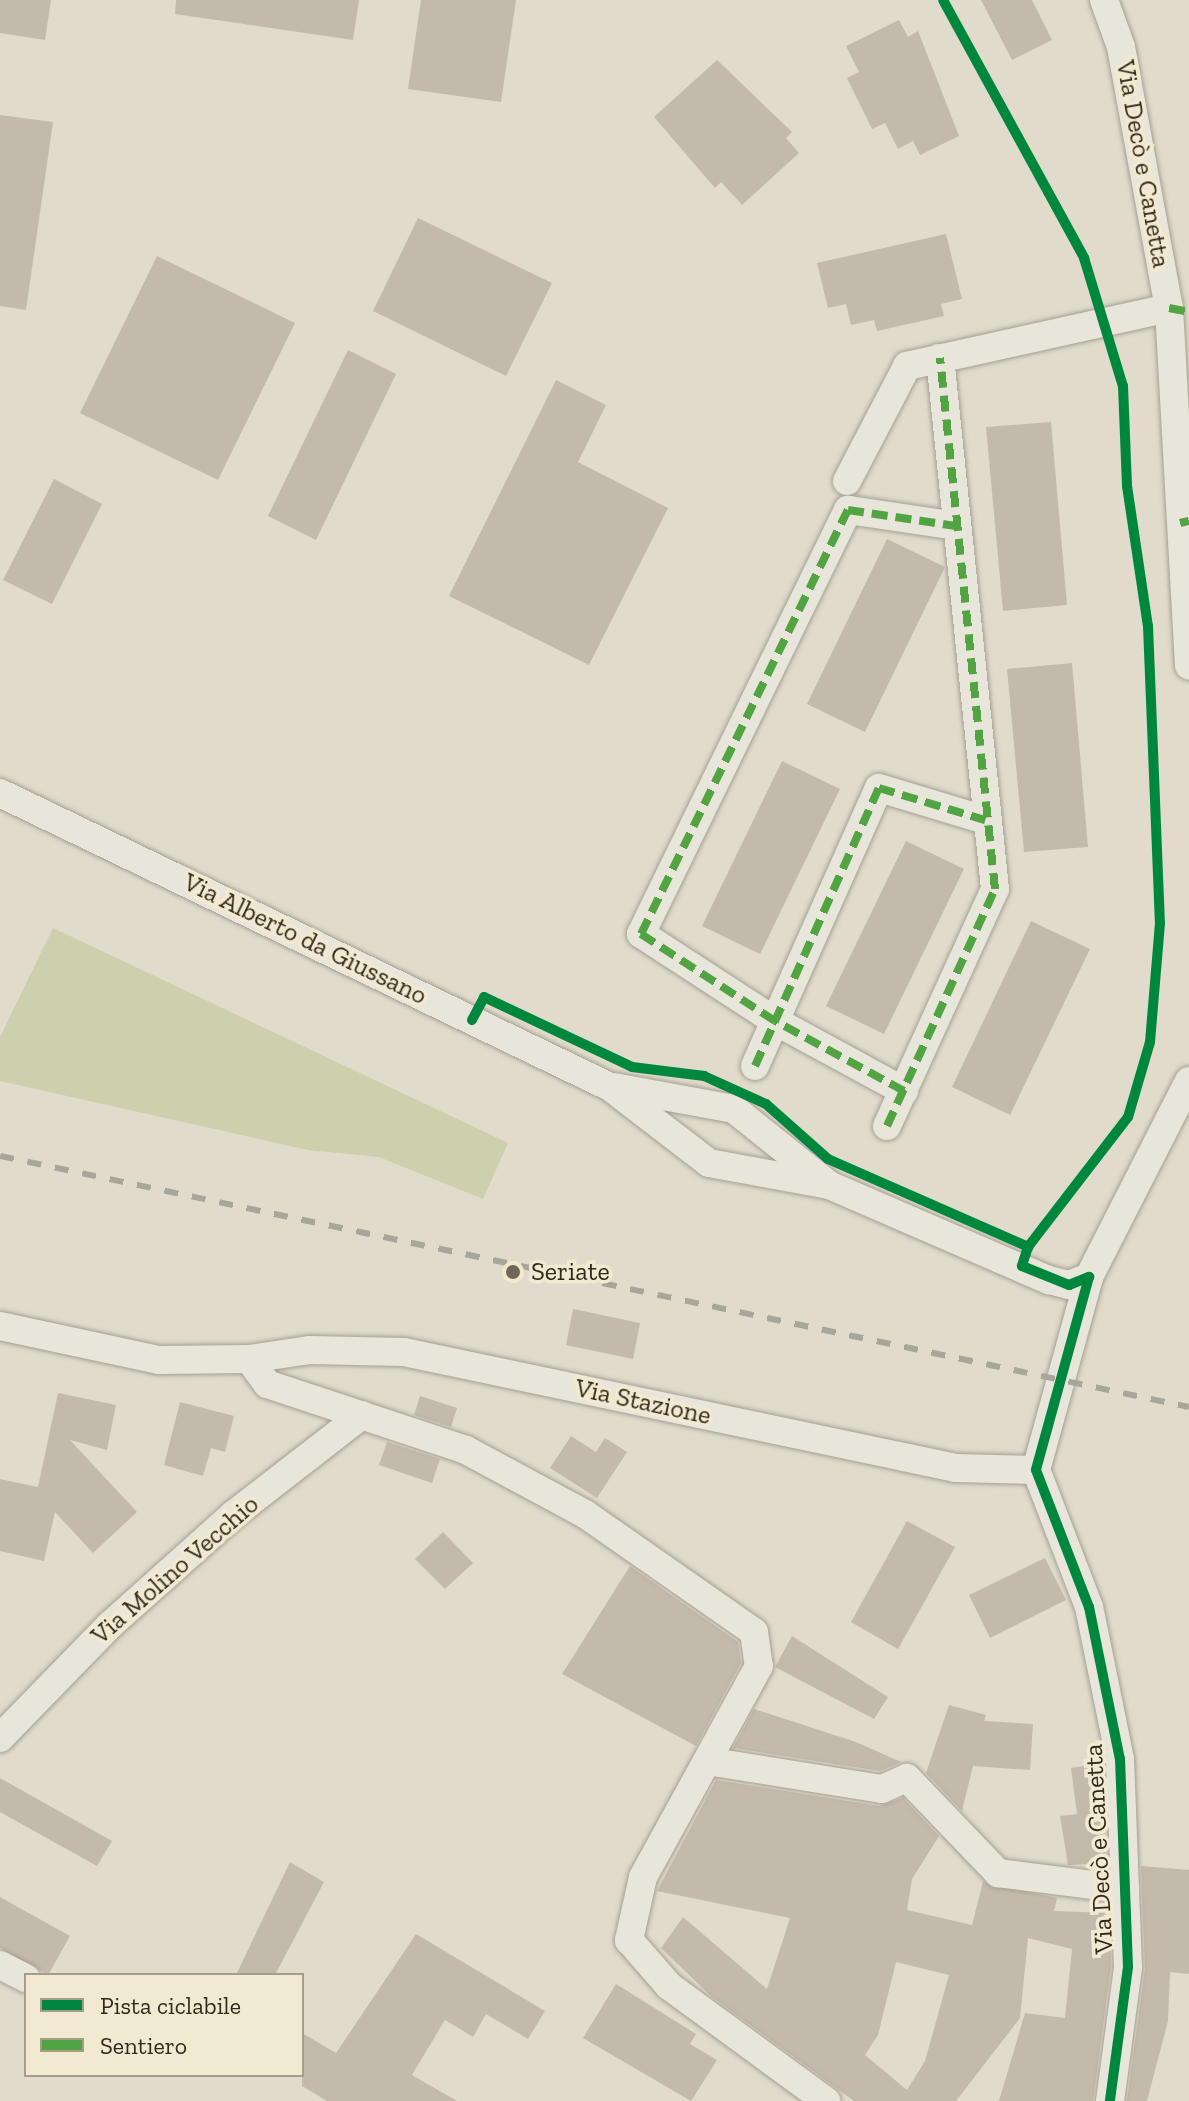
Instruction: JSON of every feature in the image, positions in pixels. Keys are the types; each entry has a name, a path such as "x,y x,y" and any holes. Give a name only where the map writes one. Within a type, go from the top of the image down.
{"street":[{"name":"Via Decò e Canetta","path":"1104,0 1121,47 1169,308 1189,665"},
{"name":"Via Decò e Canetta","path":"1121,0 1121,47"},
{"path":"847,481 907,366 1169,308"},
{"path":"887,1126 995,889 985,820 940,358"},
{"path":"904,1091 775,1021 641,934 848,510 956,526"},
{"path":"755,1066 879,788 985,820"},
{"name":"Via Alberto da Giussano","path":"0,793 610,1087"},
{"path":"1036,1470 1089,1277 1189,1081"},
{"path":"610,1087 681,1094 734,1109 780,1142 829,1185"},
{"path":"610,1087 668,1127 709,1163 760,1178 829,1185 1049,1280 1069,1285 1089,1277"},
{"path":"668,1127 681,1094"},
{"path":"760,1178 780,1142"},
{"name":"Via Stazione","path":"0,1326 159,1360 249,1359 310,1350 404,1352 956,1468 1036,1470"},
{"path":"249,1359 267,1384 466,1450 585,1514 754,1632 759,1666 643,1877 629,1940 669,1986 826,2101"},
{"name":"Via Molino Vecchio","path":"0,1738 110,1625 233,1515 362,1415"},
{"name":"Via Decò e Canetta","path":"1036,1470 1089,1607 1120,1759 1128,1967 1110,2101"},
{"path":"707,1761 882,1789 907,1778 998,1873 1046,1884 1125,1889"},
{"path":"0,1965 24,1977"}],"green space":[{"path":"53,928 508,1143 483,1199 379,1157 308,1150 0,1081 0,1037"}],"building":[{"path":"0,0 51,0 45,40 0,33"},
{"path":"176,0 359,0 353,40 175,14"},
{"path":"421,0 516,0 501,102 408,89"},
{"path":"981,0 1032,0 1052,40 1012,60"},
{"path":"899,20 908,37 918,31 959,136 920,155 913,141 898,149 885,123 872,129 847,78 859,72 846,46"},
{"path":"717,60 792,132 786,138 799,153 742,205 721,182 715,188 654,117"},
{"path":"0,115 53,122 26,310 0,306"},
{"path":"418,218 552,283 506,376 373,311"},
{"path":"946,234 962,299 941,304 944,316 877,331 874,320 851,325 846,304 828,308 817,263"},
{"path":"157,256 295,323 218,480 80,413"},
{"path":"348,350 396,374 316,540 268,516"},
{"path":"556,380 606,405 578,462 668,508 589,665 449,596"},
{"path":"1051,422 1067,605 1003,611 986,427"},
{"path":"54,479 102,504 52,604 3,580"},
{"path":"887,539 945,567 865,732 807,704"},
{"path":"1072,663 1088,847 1024,852 1007,669"},
{"path":"782,761 840,789 760,954 702,926"},
{"path":"906,841 964,869 884,1034 826,1006"},
{"path":"1031,921 1090,949 1010,1115 952,1087"},
{"path":"573,1309 640,1323 633,1359 566,1345"},
{"path":"58,1393 116,1405 107,1450 70,1440 137,1512 93,1553 55,1512 44,1561 0,1551 0,1479 38,1487"},
{"path":"420,1396 457,1408 451,1427 414,1415"},
{"path":"180,1402 234,1416 225,1452 211,1448 203,1476 164,1465"},
{"path":"571,1436 596,1452 605,1438 627,1452 597,1498 550,1468"},
{"path":"387,1442 440,1459 432,1483 379,1465"},
{"path":"907,1521 955,1547 898,1649 851,1622"},
{"path":"443,1532 473,1563 445,1589 415,1559"},
{"path":"1045,1558 1066,1600 990,1638 969,1595"},
{"path":"630,1566 738,1642 741,1663 696,1746 562,1674"},
{"path":"792,1636 888,1697 874,1719 775,1667"},
{"path":"949,1705 986,1715 984,1721 1033,1724 1030,1770 973,1766 962,1811 926,1773"},
{"path":"754,1709 856,1742 901,1762 880,1771 733,1748"},
{"path":"1091,1765 1107,1863 1068,1865 1060,1816 1077,1814 1071,1768"},
{"path":"0,1778 112,1841 97,1866 0,1812"},
{"path":"716,1780 879,1806 903,1798 939,1836 912,1879 907,1910 972,1925 983,1882 1057,1898 1054,1911 1109,1913 1111,1966 1093,2101 999,2101 1025,2013 1065,2018 1072,1949 1028,1938 1020,2018 956,2101 854,2101 712,1997 661,1948 683,1917 767,1989 790,1918 657,1891","holes":["896,1962 949,1975 925,2061 907,2090 865,2055 878,2035"]},
{"path":"290,1862 324,1882 276,1973 237,1973"},
{"path":"1141,1866 1189,1870 1189,1974 1170,1972 1168,2021 1147,2101 1127,2101 1145,1969"},
{"path":"0,1897 70,1936 49,1973 0,1948"},
{"path":"416,1934 545,2011 528,2039 486,2014 473,2037 445,2020 412,2075 457,2101 327,2101 302,2086 304,2034 336,2053"},
{"path":"616,1984 696,2034 690,2044 717,2060 691,2101 583,2038"}],"railway":[{"path":"0,1156 1189,1407"}],"marked path":[{"path":"1169,308 1189,312"},
{"path":"887,1126 995,889 940,358"},
{"path":"904,1091 775,1021 641,934 848,510 956,526"},
{"path":"1180,523 1189,521"},
{"path":"755,1066 879,788 985,820"}],"cycle path":[{"path":"943,0 1084,258 1123,386 1127,486 1148,626 1160,923 1150,1042 1128,1117 1028,1247 1022,1266 1069,1285 1089,1277"},
{"path":"472,1020 484,997 632,1067 704,1076 766,1104 828,1159 1028,1247"},
{"path":"1089,1277 1036,1470 1089,1607 1120,1759 1128,1967 1110,2101"}],"place":[{"name":"Seriate","path":"513,1272"}]}
